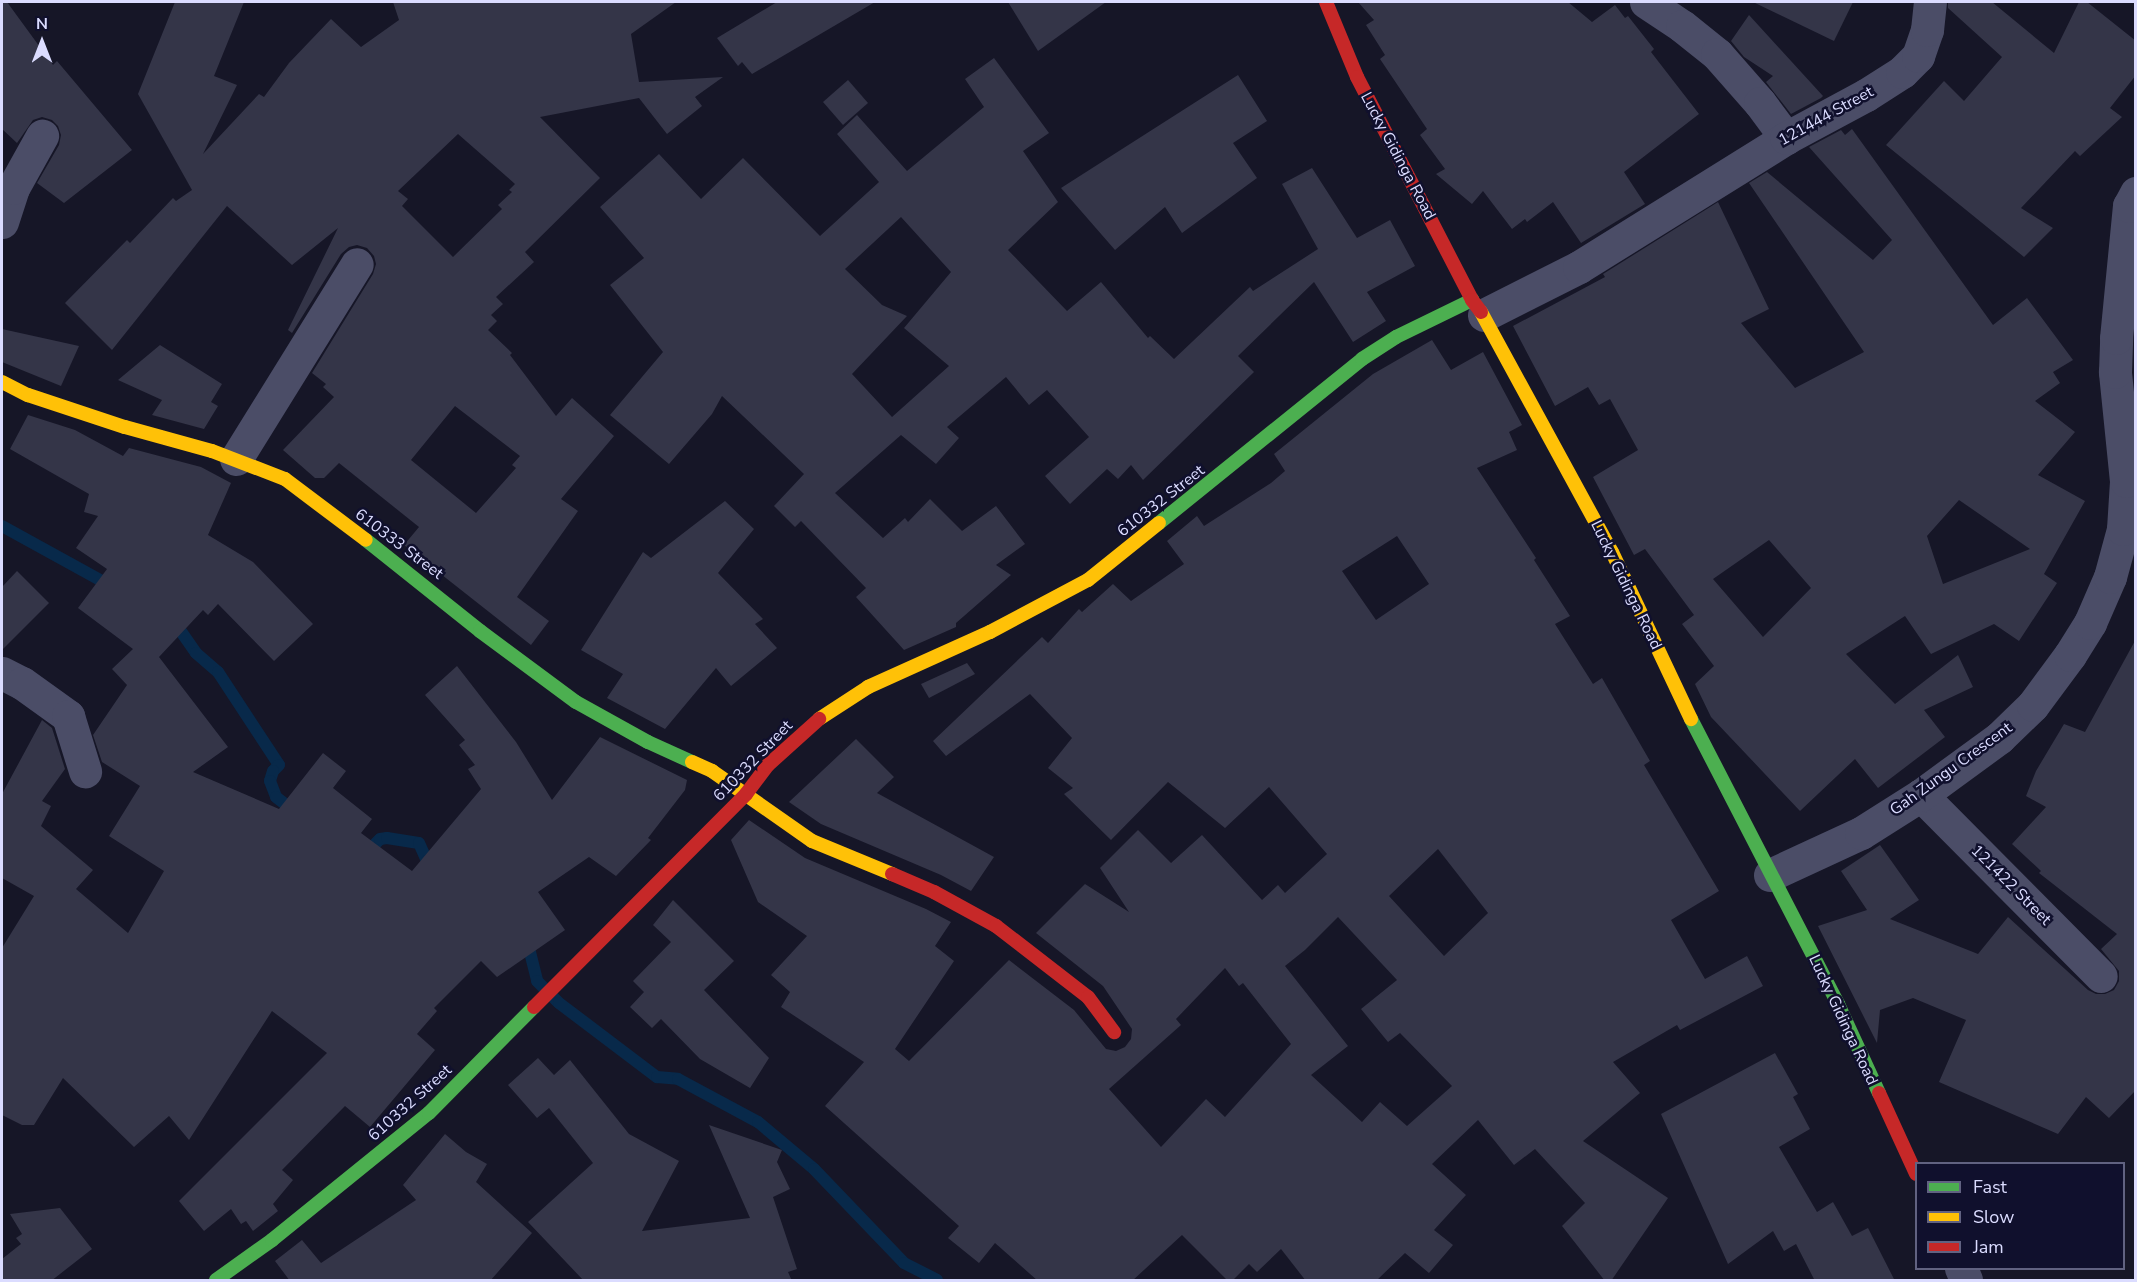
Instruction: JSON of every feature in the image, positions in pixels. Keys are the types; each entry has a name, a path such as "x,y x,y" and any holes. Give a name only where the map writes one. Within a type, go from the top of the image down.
{"street":[{"name":"Lucky Gidinga Road","path":"1326,2 1357,77 1478,308 1612,552 1702,742 1838,1004 1915,1170"},
{"path":"1646,2 1682,26 1717,54 1760,103 1786,138"},
{"name":"121444 Street","path":"1478,308 1579,267 1786,138 1866,95 1902,72 1918,56 1927,30 1930,2"},
{"path":"2,222 14,188 42,135"},
{"name":"Gah Zungu Crescent","path":"1770,875 1861,832 1921,795 1999,738 2033,705 2075,647 2110,577 2122,529 2126,481 2115,372 2116,339 2129,206 2136,193"},
{"path":"236,459 357,264"},
{"name":"610332 Street","path":"216,1281 297,1220 429,1113 556,982 621,921 663,874 746,794 768,765 825,714 868,687 990,632 1088,580 1362,359 1396,337 1478,308"},
{"name":"610333 Street","path":"2,382 28,395 125,427 236,459 285,479 425,585 480,632 576,702 648,742 712,771 812,841 934,892 996,926 1088,997 1114,1032"},
{"path":"2,673 22,682 68,716 85,771"},
{"name":"121422 Street","path":"1921,795 2101,976"}],"building":[{"path":"2,2 7,2 53,65 57,61 132,150 64,203 37,183 59,145 61,135 58,126 52,120 42,117 33,120 17,143 2,129"},
{"path":"175,2 244,2 214,76 237,85 203,154 259,94 264,97 289,63 331,19 361,47 399,20 393,2 676,2 631,34 639,82 723,77 695,97 702,106 667,134 639,98 540,117 600,178 525,252 534,262 496,297 503,304 491,315 497,321 488,330 512,353 510,355 556,416 572,398 614,436 561,499 578,511 517,597 549,621 531,645 404,545 419,527 339,463 324,478 315,478 283,450 334,397 323,387 326,384 312,373 373,274 376,264 374,256 367,248 357,245 349,247 341,254 292,333 288,330 338,228 292,265 227,206 112,350 65,303 127,240 130,243 173,198 176,201 192,190 138,94","holes":["458,134 515,184 509,190 512,192 498,205 502,209 453,257 402,206 408,199 398,191","455,406 520,456 512,465 516,468 476,513 411,460"]},
{"path":"777,2 875,2 752,74 742,62 738,66 717,38"},
{"path":"1008,2 1106,2 1038,51"},
{"path":"1358,2 1568,2 1592,22 1615,5 1625,18 1628,16 1654,49 1651,52 1699,114 1624,172 1645,204 1581,243 1553,202 1527,222 1525,219 1512,229 1483,191 1472,204 1436,174 1445,169 1420,135 1427,129 1380,59 1385,55 1366,25 1374,20"},
{"path":"1753,2 1853,2 1834,41"},
{"path":"1948,2 1992,2 2054,53 2079,2 2087,2 2136,41 2136,75 2110,108 2122,117 2080,156 2075,151 2021,208 2053,228 2024,257 1886,145 1944,81 1964,101 2002,57 1948,8"},
{"path":"1749,15 1823,96 1821,98 1791,114 1766,82 1773,76 1744,57 1731,41"},
{"path":"994,58 1049,133 1023,151 1058,202 1008,250 1067,311 1101,282 1148,338 1150,336 1174,359 1250,287 1253,291 1318,249 1282,184 1312,168 1357,238 1390,220 1415,266 1367,292 1386,321 1353,342 1314,282 1238,356 1254,372 1143,480 1131,465 1118,479 1107,469 1070,504 1045,476 1089,437 1047,390 1029,405 1006,377 947,427 959,438 936,464 901,435 835,493 883,538 905,518 908,522 930,499 962,531 996,506 1025,544 996,565 1011,575 956,623 956,627 904,650 856,597 866,588 801,521 795,527 774,506 804,474 722,396 712,414 669,464 610,415 663,352 610,285 644,258 600,207 659,154 701,199 743,158 820,236 879,182 837,134 857,115 907,171 984,107 965,79","holes":["901,217 951,272 904,328 949,366 892,417 852,374 907,316 882,305 845,269"]},
{"path":"1238,75 1267,121 1233,143 1257,178 1182,233 1165,207 1115,250 1061,188"},
{"path":"848,80 868,103 843,125 823,102"},
{"path":"1852,129 1993,325 2027,298 2073,360 2053,372 2060,383 2035,401 2075,432 2038,475 2085,501 2044,574 2057,583 2019,641 1994,624 1931,654 1905,616 1846,654 1895,704 1958,655 1973,687 1924,710 1945,737 1878,788 1855,759 1800,811 1711,717 1695,684 1714,666 1682,624 1694,615 1645,549 1634,555 1593,477 1638,450 1610,399 1599,405 1588,387 1555,406 1513,326 1605,277 1603,274 1718,202 1769,309 1741,323 1795,388 1864,352 1749,183 1767,172 1873,260 1892,240 1809,147 1841,130 1845,135","holes":["1959,500 2030,549 1943,584 1927,536","1769,540 1811,588 1763,637 1713,579"]},
{"path":"2,329 79,346 61,386 2,362"},
{"path":"1432,340 1451,370 1483,352 1522,425 1509,432 1517,450 1477,468 1536,558 1534,560 1570,616 1555,624 1593,684 1602,678 1650,761 1644,765 1719,891 1671,920 1705,979 1747,956 1763,986 1680,1030 1677,1025 1613,1062 1640,1093 1583,1141 1668,1198 1611,1281 1605,1281 1562,1226 1585,1203 1535,1149 1514,1165 1478,1120 1432,1164 1466,1195 1434,1230 1453,1245 1429,1273 1405,1253 1376,1281 1306,1281 1281,1249 1257,1272 1249,1264 1232,1281 1228,1281 1182,1235 1132,1281 1038,1281 995,1243 979,1263 948,1238 959,1226 825,1106 864,1062 781,1007 790,992 771,975 807,936 758,902 731,840 749,820 805,858 926,909 951,922 935,946 954,961 895,1049 909,1061 1009,960 1074,1010 1106,1049 1116,1051 1125,1047 1131,1039 1132,1029 1103,986 1036,933 1085,884 1129,912 1100,868 1138,830 1171,863 1202,835 1262,900 1278,885 1285,893 1327,854 1269,787 1225,828 1168,782 1111,840 1064,794 1073,788 1048,768 1072,738 1030,694 946,756 933,741 1042,637 1048,643 1079,609 1082,612 1113,584 1131,601 1184,564 1167,541 1197,516 1204,526 1271,483 1285,471 1274,454 1373,374","holes":["1397,536 1429,584 1376,620 1342,571","1438,849 1488,913 1444,956 1389,896","1338,917 1397,980 1361,1009 1388,1042 1400,1033 1452,1086 1407,1126 1380,1102 1362,1122 1311,1075 1348,1046 1285,966 1305,950","1225,968 1239,986 1243,983 1291,1044 1225,1117 1206,1099 1161,1147 1109,1089 1181,1025 1176,1019"]},
{"path":"160,345 222,384 211,402 218,406 204,429 152,415 162,400 118,380"},
{"path":"28,415 75,430 123,456 129,448 201,467 231,483 208,535 253,562 313,624 274,661 218,604 208,615 203,610 159,657 228,747 193,772 279,809 323,753 346,771 333,788 372,819 361,833 412,871 481,789 468,769 475,765 459,745 465,740 425,695 457,666 516,742 552,800 600,737 687,780 685,790 648,838 651,840 616,876 589,857 538,892 565,930 497,977 481,961 434,1008 437,1011 417,1034 435,1050 370,1127 345,1106 282,1170 293,1180 273,1204 278,1211 253,1231 246,1221 241,1224 231,1209 204,1231 179,1201 327,1053 272,1011 189,1140 169,1116 134,1147 63,1078 34,1125 22,1125 2,1115 2,948 34,896 2,878 2,794 42,720 52,728 65,769 42,801 51,806 41,826 93,870 76,889 128,933 164,871 109,836 140,786 102,762 93,735 127,685 112,669 133,649 78,608 107,569 76,548 98,516 84,512 89,494 10,449"},
{"path":"725,501 754,529 718,573 763,619 755,624 777,648 731,686 716,668 665,729 607,698 623,674 581,650 643,552 651,558"},
{"path":"17,571 49,603 2,650 2,587"},
{"path":"2136,639 2136,1090 2109,1118 2086,1097 2058,1134 1939,1082 1966,1020 1913,998 1880,1010 1877,1043 1818,926 1867,910 1841,871 1880,845 1919,900 1890,919 1978,954 2008,917 2088,990 2096,994 2105,994 2114,990 2119,981 2119,971 2101,949 2117,934 2039,873 2041,871 2012,844 2046,807 2026,796 2036,771 2064,724 2085,732"},
{"path":"967,663 975,674 929,698 921,684"},
{"path":"856,739 894,777 877,793 994,857 971,891 941,875 821,824 789,802"},
{"path":"673,900 734,961 704,990 769,1058 750,1088 700,1059 661,1019 652,1028 630,1007 644,992 633,981 671,942 653,925"},
{"path":"1775,1053 1798,1094 1793,1097 1810,1129 1779,1147 1817,1212 1833,1202 1852,1236 1868,1228 1895,1281 1815,1281 1796,1244 1784,1251 1773,1231 1728,1264 1661,1114"},
{"path":"538,1058 554,1075 570,1060 629,1134 679,1161 642,1231 750,1218 709,1125 782,1150 777,1162 790,1189 773,1197 797,1269 788,1272 792,1281 584,1281 528,1222 593,1163 549,1108 537,1118 508,1085"},
{"path":"445,1134 466,1152 487,1164 476,1182 532,1233 490,1281 290,1281 275,1261 302,1240 321,1263 416,1200 403,1185"},
{"path":"60,1208 92,1249 51,1281 2,1281 2,1259 21,1244 16,1238 22,1234 10,1214"}],"waterway":[{"path":"2,526 113,587"},
{"path":"173,620 196,653 218,672 279,765 273,771 270,781 276,797 295,812"},
{"path":"365,854 380,839 419,843 427,861 435,868"},
{"path":"521,942 529,948 537,981 559,1003 657,1077 678,1079 758,1122 814,1169 904,1263 937,1280"}],"traffic: fast":[{"path":"1159,523 1362,359 1396,337 1472,300"},
{"path":"366,540 480,631 576,702 648,742 692,762"},
{"path":"1691,719 1838,1004 1879,1093"},
{"path":"216,1280 272,1240 429,1113 534,1007"}],"traffic: slow":[{"path":"1481,312 1612,552 1691,719"},
{"path":"2,382 28,395 125,427 212,451 285,479 366,540"},
{"path":"819,719 868,687 990,632 1088,580 1159,523"},
{"path":"692,762 712,771 812,841 892,874"}],"traffic: jam":[{"path":"1326,2 1357,77 1472,300 1481,312"},
{"path":"534,1007 746,794 768,765 819,719"},
{"path":"892,874 934,892 996,926 1088,997 1114,1032"},
{"path":"1879,1093 1915,1172"}]}
